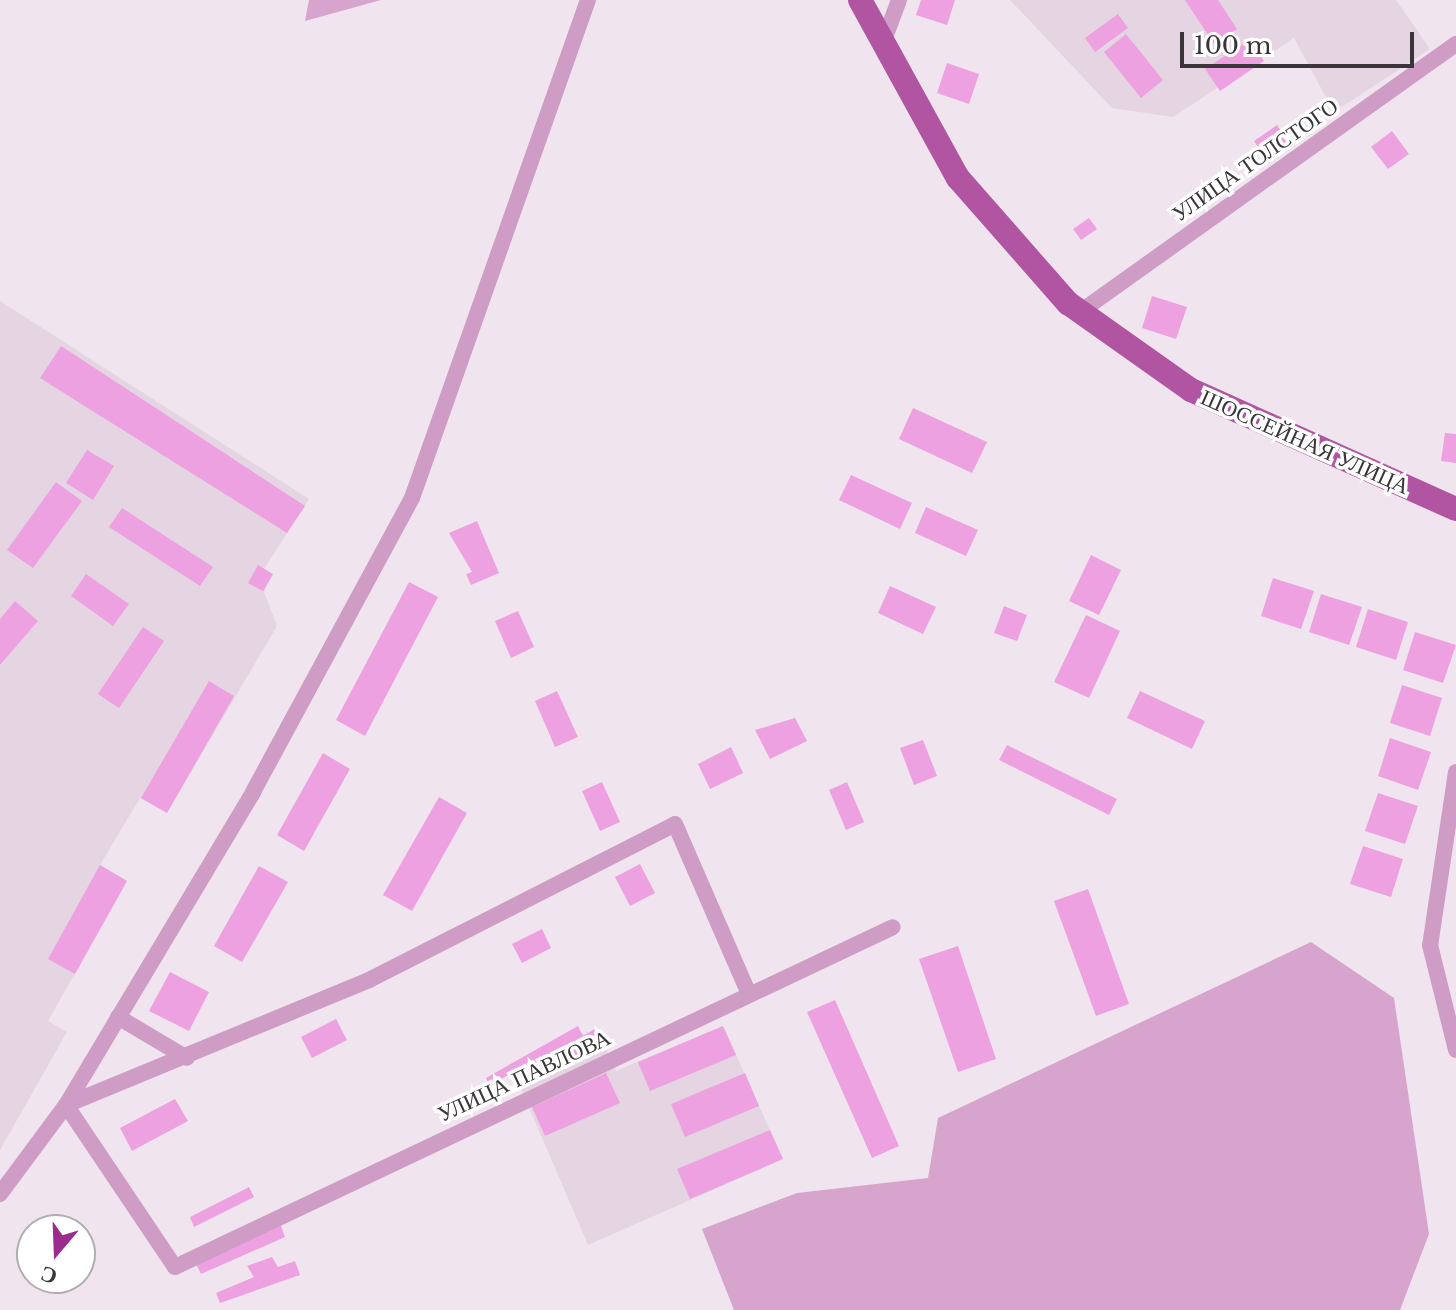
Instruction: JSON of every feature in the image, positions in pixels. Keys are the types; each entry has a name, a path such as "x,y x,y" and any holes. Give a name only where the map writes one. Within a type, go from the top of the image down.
{"main road":[{"name":"ШОССЕЙНАЯ УЛИЦА","path":"860,0 958,178 1080,312 1191,390 1456,509"}],"street":[{"path":"0,1194 66,1105 354,616 412,498 588,0"},
{"path":"883,43 899,0"},
{"name":"УЛИЦА ТОЛСТОГО","path":"1080,312 1456,44"},
{"path":"1456,772 1430,945 1456,1050"},
{"path":"66,1105 187,1058 369,980 675,824 749,994"},
{"name":"УЛИЦА ПАВЛОВА","path":"66,1105 175,1267 893,927"},
{"path":"118,1017 187,1058"}],"shaded area":[{"path":"309,0 381,0 305,21"},
{"path":"1010,0 1396,0 1430,49 1334,112 1294,38 1173,117 1112,108"},
{"path":"0,301 309,499 264,569 273,574 264,592 277,626 167,813 140,798 100,865 127,881 48,1021 67,1032 0,1150"},
{"path":"1311,942 1394,998 1429,1234 1400,1310 734,1310 702,1229 797,1193 928,1178 938,1118"},
{"path":"578,1026 583,1035 597,1028 616,1071 723,1026 783,1159 588,1245 519,1084 533,1078 527,1066 489,1085 486,1078"}],"building":[{"path":"921,0 955,0 947,25 916,15"},
{"path":"1185,0 1218,0 1237,29 1214,44"},
{"path":"1118,14 1128,28 1095,52 1085,38"},
{"path":"1126,34 1163,80 1141,98 1104,52"},
{"path":"1249,40 1264,61 1220,91 1205,69"},
{"path":"947,63 979,74 969,104 937,93"},
{"path":"1277,125 1290,145 1267,161 1254,141"},
{"path":"1392,131 1409,154 1388,169 1371,147"},
{"path":"1089,218 1097,229 1081,240 1073,229"},
{"path":"1152,296 1187,307 1176,339 1142,328"},
{"path":"61,346 305,506 287,533 40,378"},
{"path":"913,408 987,442 972,473 899,439"},
{"path":"1445,433 1456,434 1456,463 1441,461"},
{"path":"87,450 114,466 93,500 66,483"},
{"path":"851,475 912,503 900,529 839,500"},
{"path":"56,482 82,501 33,568 7,550"},
{"path":"926,507 978,530 966,556 915,533"},
{"path":"122,508 213,567 200,586 109,527"},
{"path":"477,521 499,573 471,585 466,574 472,572 449,533"},
{"path":"1091,555 1121,570 1099,615 1069,601"},
{"path":"258,565 273,574 263,591 248,583"},
{"path":"86,574 129,604 113,626 71,596"},
{"path":"1273,578 1314,591 1301,629 1261,616"},
{"path":"409,582 438,597 365,736 336,720"},
{"path":"890,586 936,607 923,634 878,613"},
{"path":"1321,594 1362,607 1349,645 1309,632"},
{"path":"15,601 38,621 0,665 0,619"},
{"path":"1004,606 1027,615 1017,641 994,633"},
{"path":"1368,609 1408,622 1396,660 1356,647"},
{"path":"518,611 534,647 511,658 495,621"},
{"path":"1086,615 1120,631 1089,698 1054,682"},
{"path":"143,627 164,641 119,708 98,694"},
{"path":"1415,632 1456,645 1443,683 1403,670"},
{"path":"209,681 234,696 167,813 141,798"},
{"path":"1402,685 1442,698 1430,736 1390,723"},
{"path":"557,691 578,737 555,747 535,701"},
{"path":"1140,691 1205,721 1192,749 1127,718"},
{"path":"795,718 807,741 770,759 755,730"},
{"path":"1390,738 1431,752 1418,790 1378,776"},
{"path":"923,740 937,776 914,785 900,748"},
{"path":"1007,745 1117,799 1109,815 999,760"},
{"path":"731,747 743,773 710,789 698,764"},
{"path":"323,753 350,769 304,851 277,835"},
{"path":"602,782 620,822 600,831 582,791"},
{"path":"847,782 864,822 846,830 829,790"},
{"path":"1378,793 1418,806 1405,844 1365,831"},
{"path":"439,797 467,813 412,911 383,895"},
{"path":"1363,846 1403,859 1391,897 1350,884"},
{"path":"640,864 655,893 630,906 615,877"},
{"path":"100,865 127,881 75,974 48,959"},
{"path":"259,866 288,882 242,962 214,946"},
{"path":"1088,889 1129,1004 1096,1016 1054,901"},
{"path":"542,929 551,948 522,963 512,944"},
{"path":"958,946 996,1059 958,1072 919,959"},
{"path":"170,972 209,992 189,1031 149,1011"},
{"path":"835,1000 899,1146 872,1158 807,1012"},
{"path":"336,1019 347,1040 312,1058 301,1037"},
{"path":"578,1026 583,1036 597,1028 605,1044 533,1078 526,1066 489,1085 486,1078"},
{"path":"723,1026 736,1055 650,1091 638,1062"},
{"path":"606,1073 620,1103 545,1136 532,1107"},
{"path":"745,1073 759,1106 685,1137 671,1104"},
{"path":"175,1099 188,1121 132,1151 120,1128"},
{"path":"770,1130 783,1159 690,1199 677,1169"},
{"path":"249,1187 254,1197 194,1227 190,1217"},
{"path":"280,1223 285,1237 201,1274 195,1262"},
{"path":"272,1257 278,1267 295,1261 300,1275 220,1303 216,1293 254,1277 247,1266"}]}
